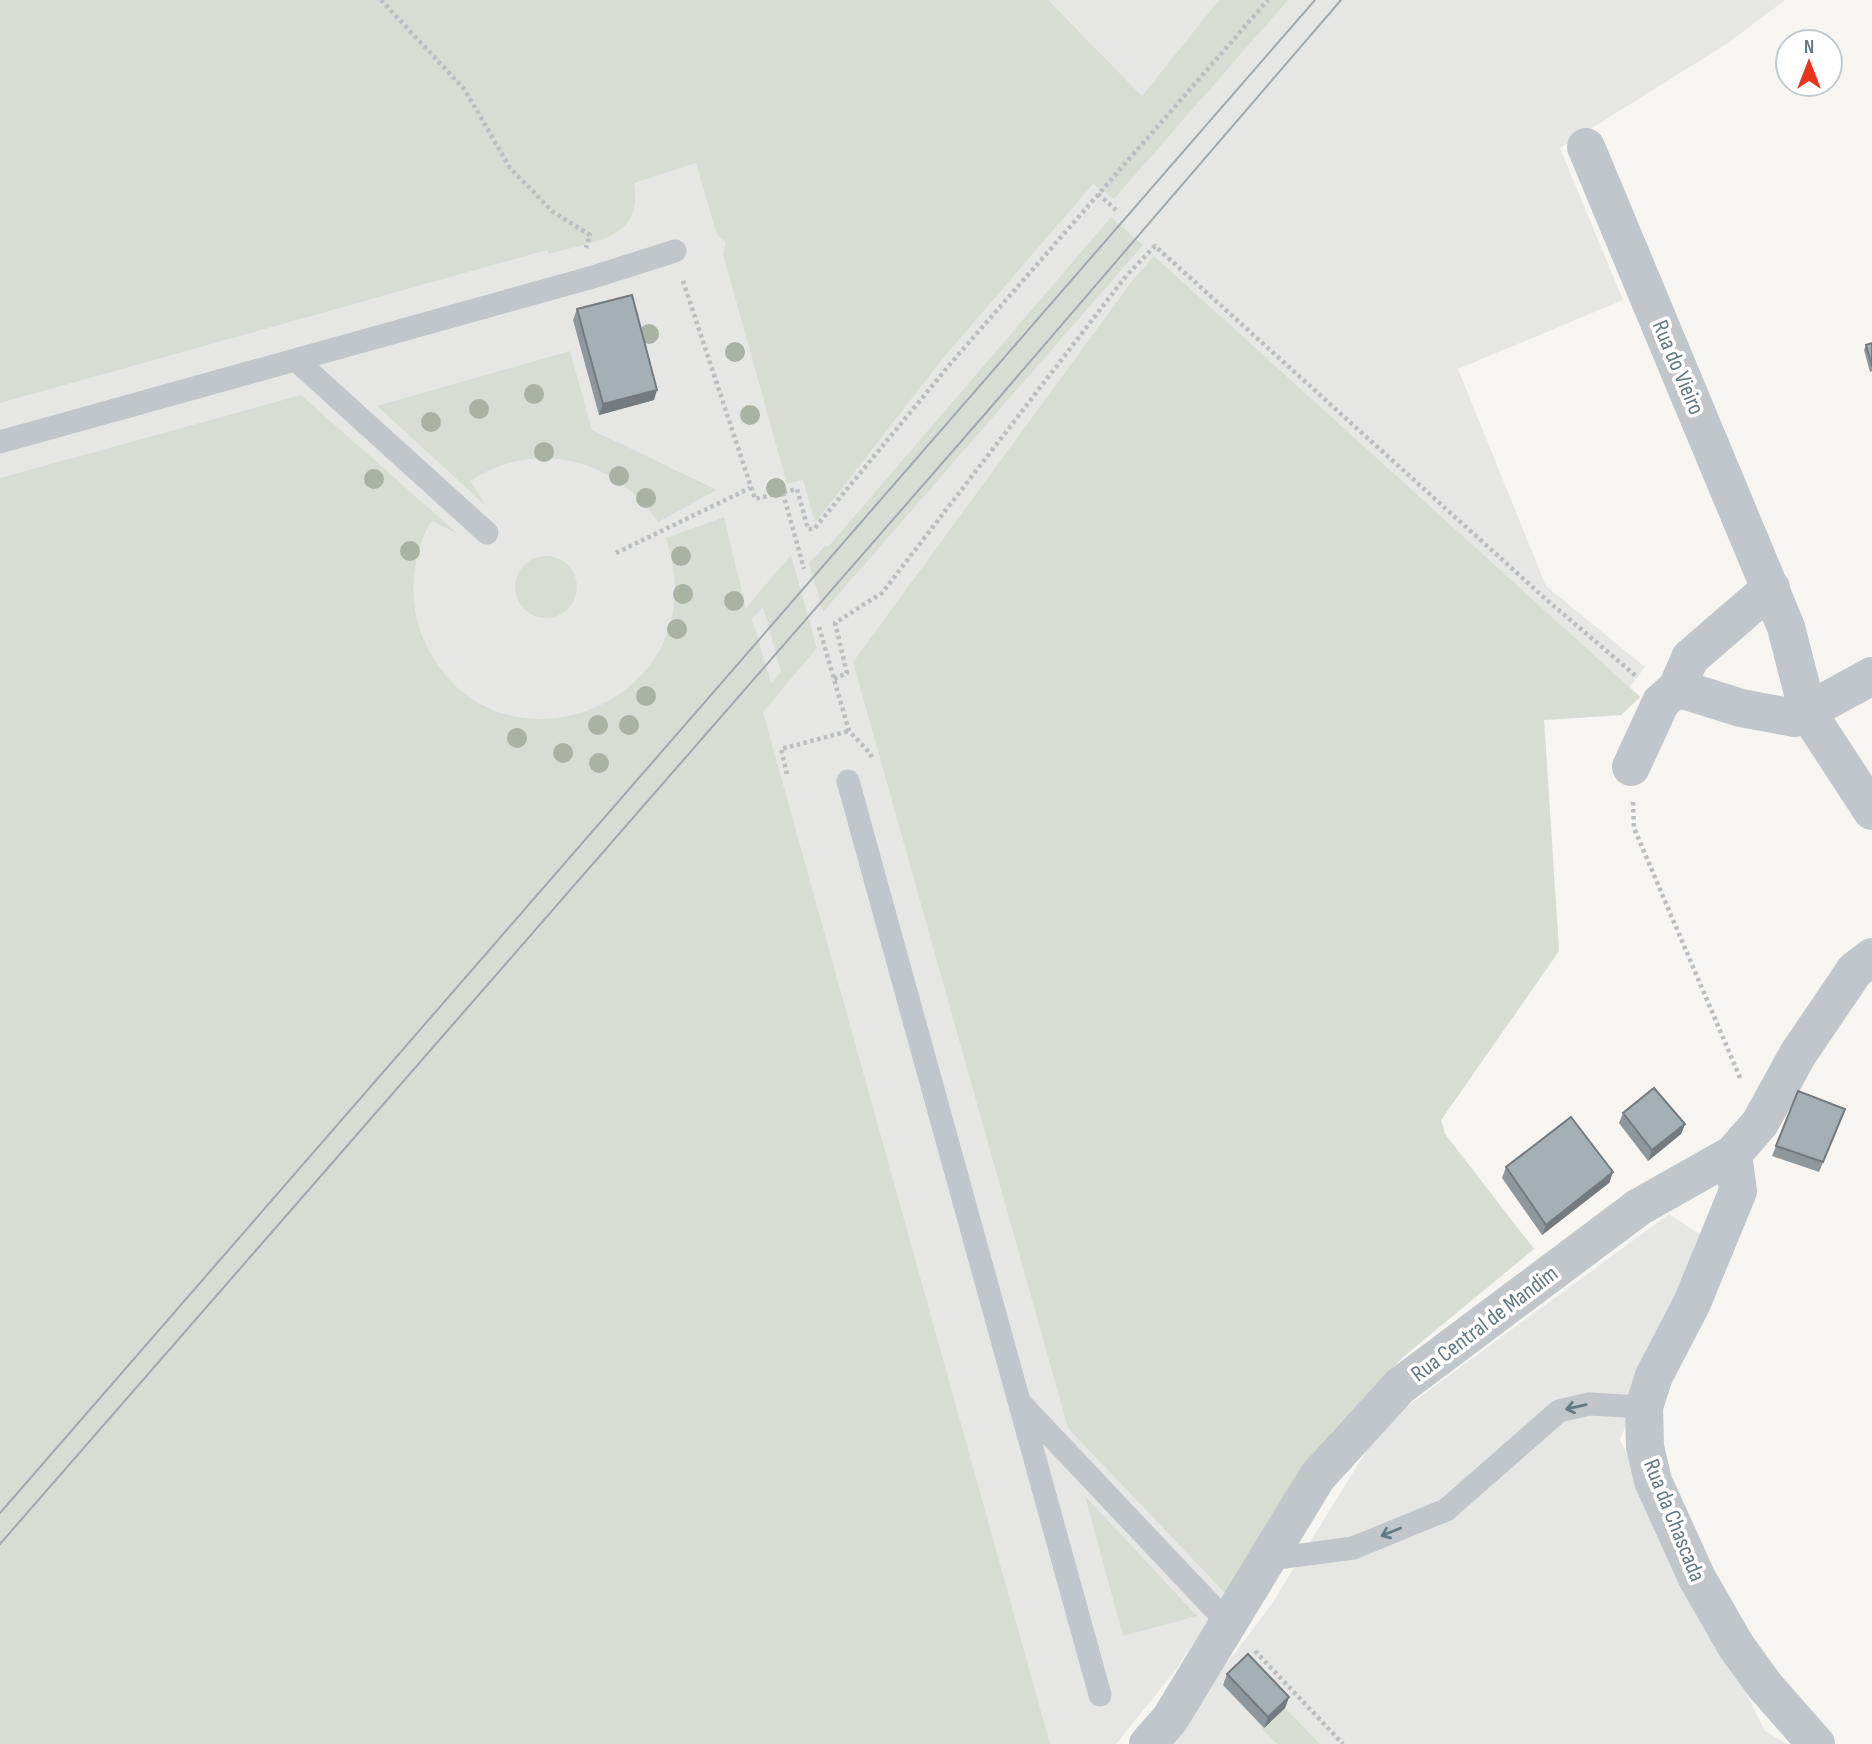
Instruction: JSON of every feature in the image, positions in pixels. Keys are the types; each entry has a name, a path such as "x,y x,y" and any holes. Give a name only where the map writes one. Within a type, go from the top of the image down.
{"street":[{"name":"Rua do Vieiro","path":"1586,147 1771,588 1786,627 1808,713 1872,811"},
{"path":"1631,767 1661,702 1677,688 1690,658 1771,588"},
{"path":"1677,688 1754,710 1795,718 1872,676"},
{"name":"Rua Central de Mandim","path":"1149,1744 1239,1634 1269,1559 1317,1477 1400,1386 1639,1207 1733,1154 1760,1123 1798,1054 1855,970 1872,957"},
{"name":"Rua da Chascada","path":"1733,1154 1738,1191 1692,1303 1654,1376 1644,1408 1645,1447 1653,1481 1697,1578 1736,1646 1765,1686 1816,1744"}],"lane":[{"path":"0,442 296,360 678,262"},
{"path":"296,360 487,533"},
{"path":"848,781 1101,1695"},
{"path":"1021,1404 1239,1634"},
{"path":"1269,1559 1353,1548 1446,1510 1559,1411 1589,1404 1644,1408"}],"path":[{"path":"381,0 465,90 510,168 553,212 590,234 586,250"},
{"path":"678,262 755,499 797,489 808,529 814,529 951,363 1268,0"},
{"path":"1100,192 1116,211"},
{"path":"1148,240 1637,677 1677,688"},
{"path":"834,679 847,673 835,623 882,593 1126,276 1155,246"},
{"path":"616,553 750,488"},
{"path":"783,493 804,569"},
{"path":"819,627 849,731 870,753"},
{"path":"787,774 781,749 849,731"},
{"path":"1631,767 1634,828 1760,1123"},
{"path":"1239,1634 1343,1744"}],"shaded area":[{"path":"0,0 1785,0 1728,43 1560,148 1623,300 1458,369 1546,586 1645,667 1630,687 1640,697 1621,715 1544,720 1559,951 1441,1120 1445,1134 1534,1249 1403,1357 1332,1432 1175,1671 1116,1744 0,1744"},
{"path":"0,0 1048,0 1142,96 1219,0 1288,0 1114,199 1093,184 944,357 815,523 803,480 787,484 723,254 726,242 717,235 696,163 634,183 635,202 631,217 623,228 597,241 549,254 547,250 0,403"},
{"path":"1111,217 1143,245 823,612 809,563 826,545 828,547"},
{"path":"1154,256 1640,697 1621,715 1544,720 1559,951 1441,1120 1445,1134 1534,1249 1403,1357 1332,1432 1225,1593 1068,1428 853,662 1132,281"},
{"path":"570,351 592,430 717,490 658,522 641,500 620,483 573,461 547,458 521,460 495,468 470,481 485,505 377,406"},
{"path":"301,395 458,534 432,521 418,552 414,581 415,610 423,638 454,685 496,711 543,719 590,710 631,685 661,647 675,597 666,538 724,517 746,608 791,555 817,648 763,712 1050,1744 0,1744 0,478","holes":["763,607 781,672 771,683 752,619"]},
{"path":"546,556 558,558 568,565 575,575 575,599 568,609 558,616 546,618 534,616 524,609 517,599 515,587 517,575 524,565 534,558"},
{"path":"1669,1214 1701,1235 1620,1440 1765,1731 1787,1744 1147,1744 1187,1716 1271,1605 1383,1424"},
{"path":"1085,1496 1197,1616 1123,1636"},
{"path":"1285,1708 1320,1744 1277,1744 1262,1729"}],"building":[{"path":"632,295 657,390 603,404 577,309"},
{"path":"1872,343 1872,366 1866,345"},
{"path":"1654,1088 1685,1124 1652,1150 1623,1113"},
{"path":"1798,1091 1845,1109 1823,1162 1776,1146"},
{"path":"1571,1117 1613,1172 1546,1225 1506,1167"},
{"path":"1248,1654 1289,1697 1268,1717 1227,1674"}],"tram line":[{"path":"0,1513 1315,0"},
{"path":"0,1544 985,414 1341,0"}]}
